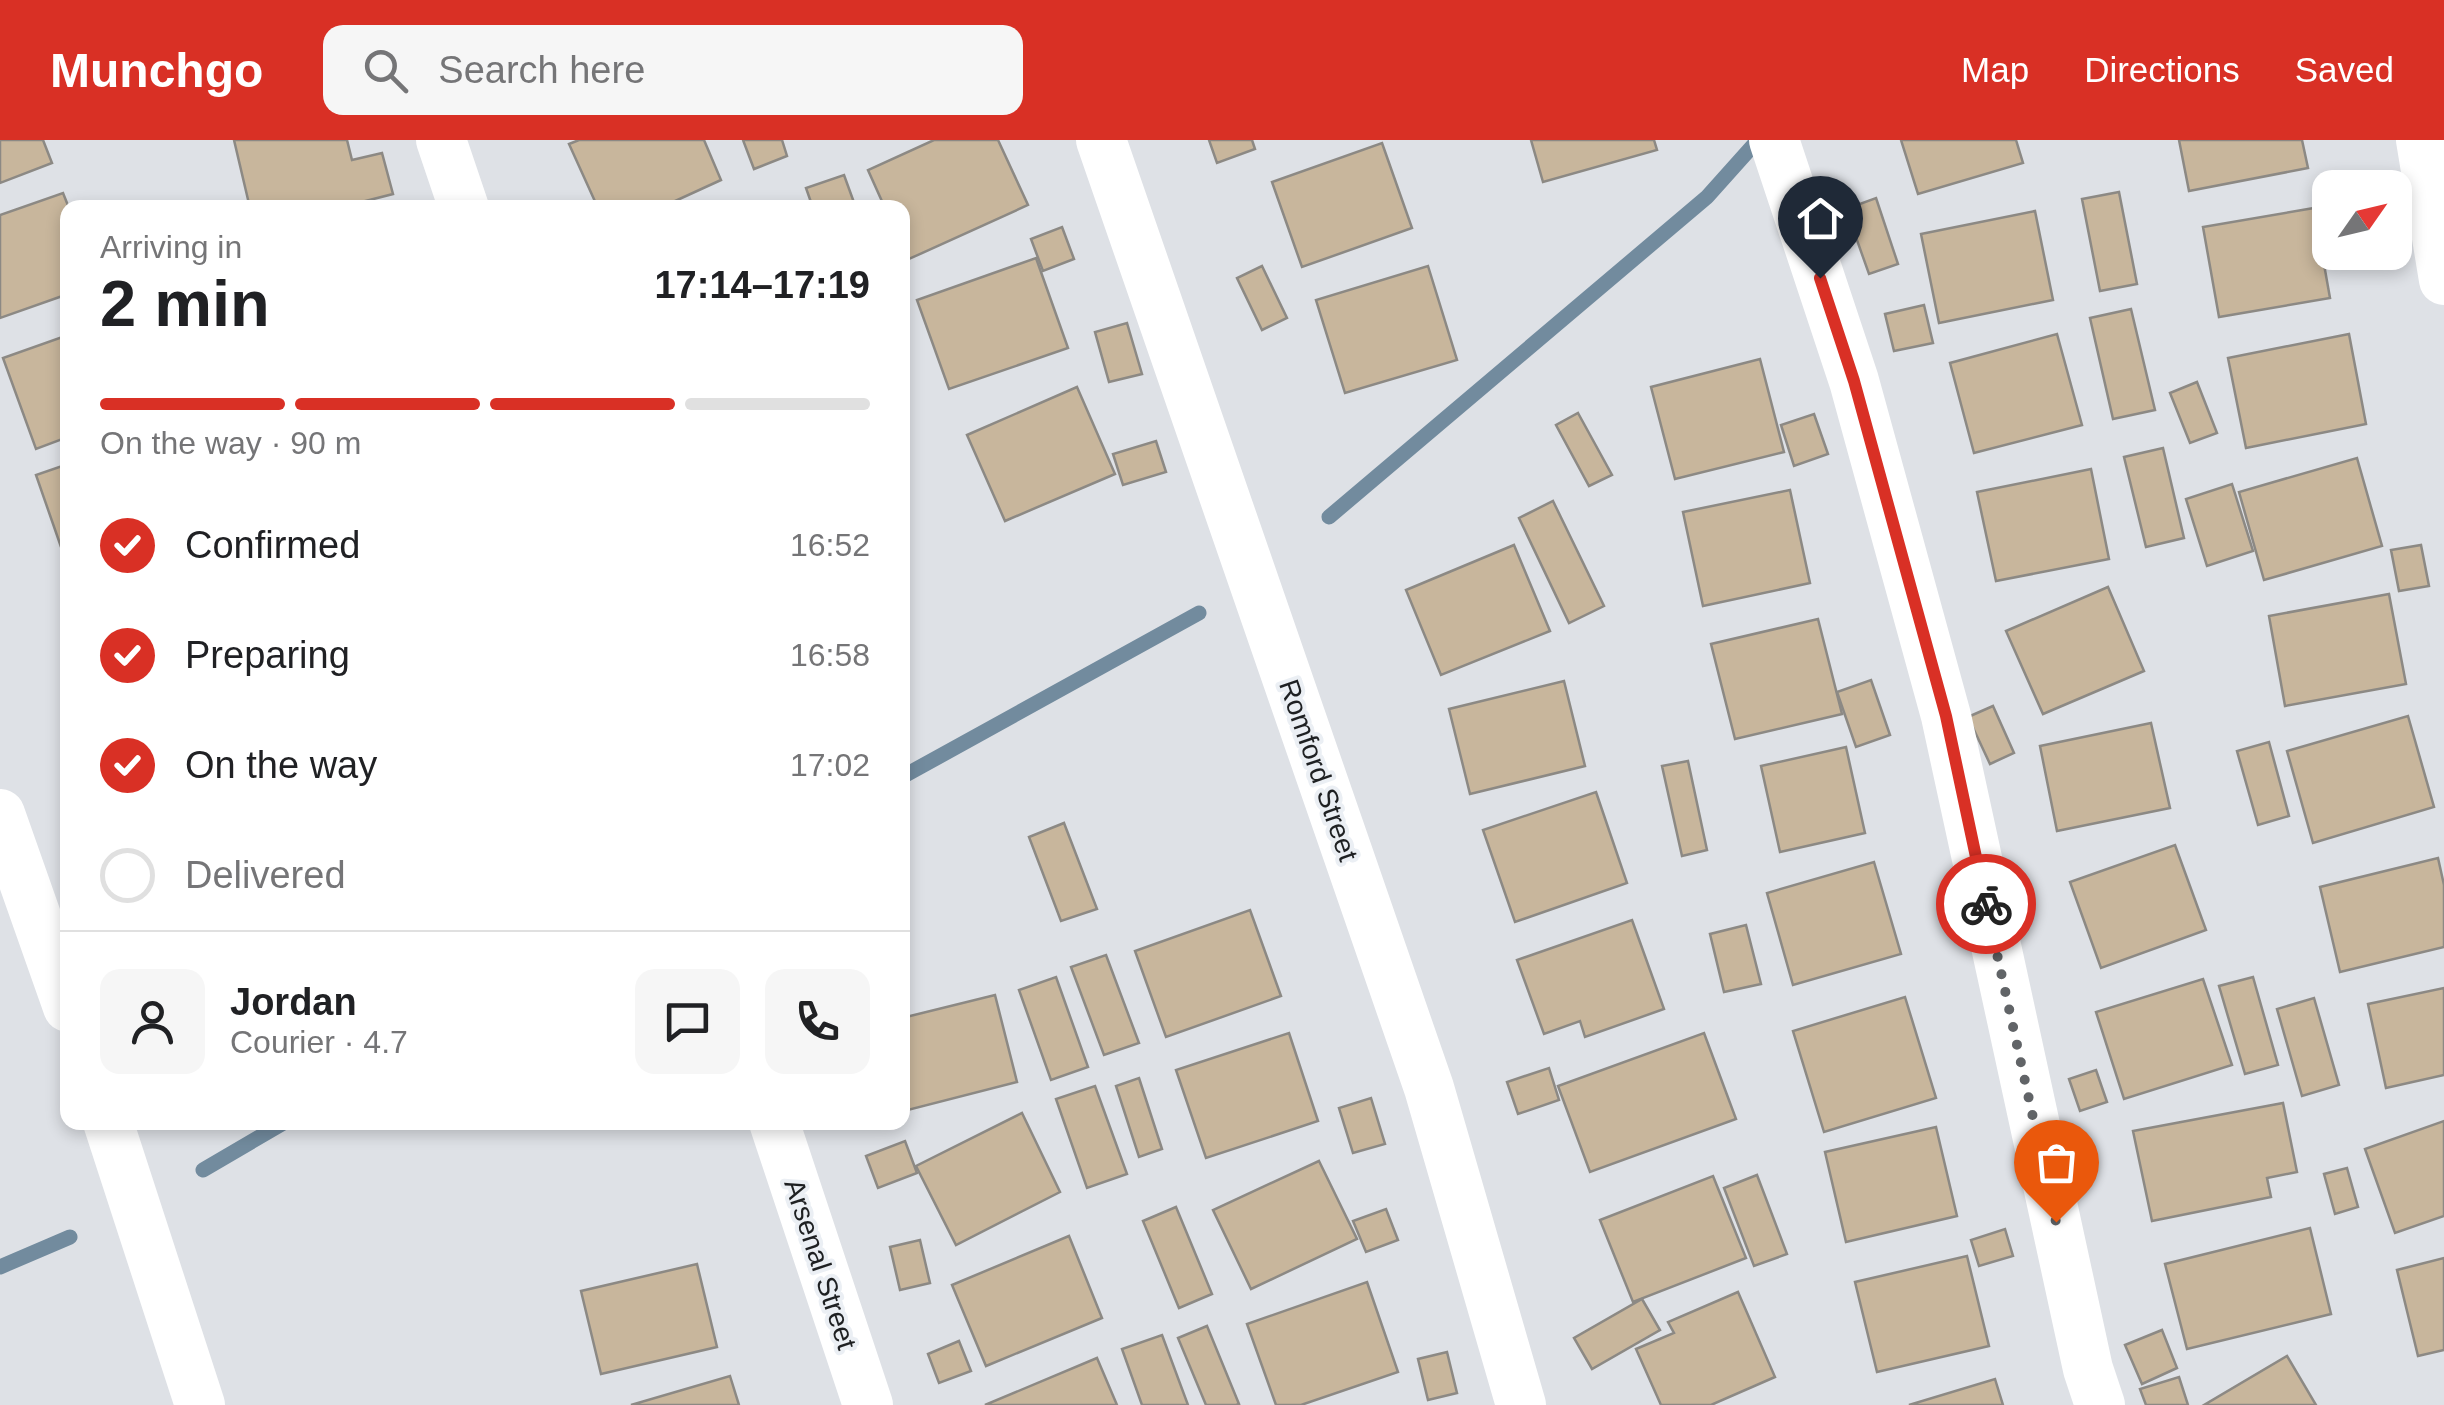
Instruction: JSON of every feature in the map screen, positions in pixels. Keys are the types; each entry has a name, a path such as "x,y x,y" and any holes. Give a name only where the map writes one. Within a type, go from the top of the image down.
{"street":[{"path":"441,140 461,200"},
{"name":"Romford Street","path":"1101,140 1429,1088 1521,1405"},
{"path":"1774,140 1854,381 1946,716 2076,1312 2100,1405"},
{"path":"2420,140 2444,280"},
{"path":"0,814 60,983"},
{"path":"111,1130 200,1405"},
{"name":"Arsenal Street","path":"777,1130 868,1405"}],"building":[{"path":"0,140 43,140 52,163 0,183"},
{"path":"234,140 347,140 352,160 382,153 393,194 369,200 248,200"},
{"path":"579,140 704,140 721,180 677,200 594,200 569,144"},
{"path":"743,140 782,140 787,156 754,169"},
{"path":"934,140 998,140 1028,205 910,259 910,200 881,200 868,170"},
{"path":"1209,140 1252,140 1255,149 1217,163"},
{"path":"1531,140 1654,140 1657,150 1543,182"},
{"path":"1901,140 2016,140 2023,163 1918,194"},
{"path":"2179,140 2302,140 2308,168 2189,191"},
{"path":"1382,143 1412,228 1302,267 1272,182"},
{"path":"844,175 853,200 810,200 806,188"},
{"path":"2119,192 2137,284 2100,291 2082,199"},
{"path":"63,193 66,200 60,200 60,297 0,318 0,215"},
{"path":"1876,198 1898,264 1869,274 1846,209"},
{"path":"2312,208 2312,270 2325,270 2330,298 2219,317 2203,227"},
{"path":"2035,211 2053,300 1939,323 1921,234"},
{"path":"1062,227 1074,259 1043,271 1031,239"},
{"path":"1036,258 1068,348 949,389 917,300"},
{"path":"1262,266 1287,318 1262,330 1237,278"},
{"path":"1428,266 1457,360 1345,393 1316,300"},
{"path":"1924,305 1933,343 1894,351 1885,314"},
{"path":"2131,309 2155,410 2113,419 2090,318"},
{"path":"1127,323 1142,374 1109,382 1095,332"},
{"path":"2057,334 2082,425 1974,453 1950,363"},
{"path":"2349,334 2366,424 2246,448 2228,358"},
{"path":"60,338 60,440 36,449 3,358"},
{"path":"1760,359 1784,452 1675,479 1651,387"},
{"path":"2197,382 2217,433 2190,443 2170,393"},
{"path":"1077,387 1115,474 1005,521 967,435"},
{"path":"1578,413 1612,475 1589,486 1556,425"},
{"path":"1814,414 1828,454 1794,466 1781,425"},
{"path":"1156,441 1166,472 1123,485 1113,454"},
{"path":"2163,448 2184,538 2146,547 2124,457"},
{"path":"2357,458 2382,546 2264,580 2239,492"},
{"path":"60,467 60,544 36,475"},
{"path":"2091,469 2109,559 1996,581 1977,492"},
{"path":"2232,484 2253,551 2207,566 2186,499"},
{"path":"1790,490 1810,583 1703,606 1683,512"},
{"path":"1553,501 1604,606 1569,623 1519,518"},
{"path":"1514,545 1550,631 1441,675 1406,590"},
{"path":"2421,545 2429,586 2399,591 2391,550"},
{"path":"2108,587 2144,671 2043,714 2006,631"},
{"path":"2389,594 2406,684 2285,706 2269,616"},
{"path":"1818,619 1842,714 1735,739 1711,644"},
{"path":"1871,680 1890,735 1856,747 1837,692"},
{"path":"1564,681 1585,766 1470,794 1449,709"},
{"path":"1993,706 2014,753 1990,764 1968,717"},
{"path":"2408,716 2434,807 2313,843 2287,751"},
{"path":"2151,723 2170,808 2057,831 2040,746"},
{"path":"2269,742 2289,816 2258,825 2237,751"},
{"path":"1846,747 1865,833 1780,852 1761,766"},
{"path":"1688,761 1707,850 1682,856 1662,766"},
{"path":"1596,792 1627,883 1515,922 1483,830"},
{"path":"1064,823 1097,909 1061,921 1029,837"},
{"path":"2175,845 2206,930 2101,968 2070,882"},
{"path":"2438,858 2444,885 2444,947 2340,972 2320,887"},
{"path":"1874,862 1901,954 1793,985 1767,893"},
{"path":"1250,910 1281,996 1166,1037 1135,951"},
{"path":"1632,920 1664,1009 1585,1037 1580,1021 1544,1034 1517,960"},
{"path":"1746,925 1761,984 1724,992 1710,934"},
{"path":"1106,955 1139,1043 1104,1055 1071,967"},
{"path":"1056,977 1088,1067 1051,1080 1019,990"},
{"path":"2253,977 2278,1065 2245,1074 2219,986"},
{"path":"2203,979 2232,1065 2124,1099 2096,1012"},
{"path":"2444,988 2444,1075 2386,1088 2368,1004"},
{"path":"995,995 1017,1082 910,1109 910,1016"},
{"path":"1905,997 1936,1098 1824,1132 1793,1031"},
{"path":"2314,998 2339,1085 2302,1096 2277,1009"},
{"path":"1289,1033 1318,1121 1206,1158 1176,1070"},
{"path":"1704,1033 1736,1119 1590,1172 1558,1086"},
{"path":"1549,1068 1559,1100 1518,1114 1507,1082"},
{"path":"2096,1070 2107,1102 2080,1111 2069,1079"},
{"path":"1139,1078 1162,1149 1139,1157 1116,1086"},
{"path":"1095,1086 1127,1174 1087,1188 1056,1099"},
{"path":"1371,1098 1385,1144 1353,1153 1339,1108"},
{"path":"2283,1103 2297,1172 2267,1178 2271,1197 2152,1221 2133,1131"},
{"path":"1022,1113 1060,1192 956,1245 916,1166"},
{"path":"2444,1121 2444,1216 2395,1233 2365,1149"},
{"path":"1936,1127 1957,1216 1846,1242 1825,1152"},
{"path":"905,1141 917,1173 878,1188 866,1156"},
{"path":"1319,1161 1357,1239 1251,1289 1213,1210"},
{"path":"2347,1168 2358,1207 2335,1214 2324,1174"},
{"path":"1757,1175 1787,1254 1754,1266 1724,1188"},
{"path":"1713,1176 1746,1258 1633,1302 1600,1220"},
{"path":"1176,1207 1212,1294 1179,1308 1143,1221"},
{"path":"1386,1209 1398,1240 1366,1252 1353,1221"},
{"path":"2310,1228 2331,1314 2187,1349 2165,1264"},
{"path":"2005,1229 2013,1256 1979,1266 1971,1240"},
{"path":"1069,1236 1102,1318 986,1366 952,1285"},
{"path":"920,1240 930,1283 900,1290 890,1247"},
{"path":"1967,1256 1989,1346 1877,1372 1855,1282"},
{"path":"2444,1258 2444,1350 2418,1356 2397,1270"},
{"path":"697,1264 717,1347 601,1374 581,1291"},
{"path":"1367,1282 1398,1372 1301,1405 1276,1405 1247,1324"},
{"path":"1738,1292 1775,1377 1711,1405 1661,1405 1636,1349 1674,1333 1668,1322"},
{"path":"1642,1299 1660,1330 1592,1369 1574,1338"},
{"path":"1207,1326 1239,1404 1206,1405 1178,1338"},
{"path":"2162,1330 2177,1368 2142,1384 2125,1345"},
{"path":"1162,1335 1188,1405 1142,1405 1122,1349"},
{"path":"959,1341 971,1371 939,1383 928,1354"},
{"path":"1447,1352 1457,1393 1428,1400 1418,1359"},
{"path":"2287,1356 2316,1405 2204,1405"},
{"path":"1097,1358 1117,1405 985,1405"},
{"path":"730,1376 739,1405 631,1405"},
{"path":"2179,1377 2188,1405 2146,1405 2140,1389"},
{"path":"1995,1379 2003,1405 1909,1405"}],"waterway":[{"path":"1329,517 1707,197 1758,140"},
{"path":"910,773 1199,613"},
{"path":"203,1170 271,1130"},
{"path":"0,1267 70,1237"}],"way so far":[{"path":"1986,904 2056,1222"}],"route":[{"path":"1820,278 1854,381 1946,716 1986,904"}]}
